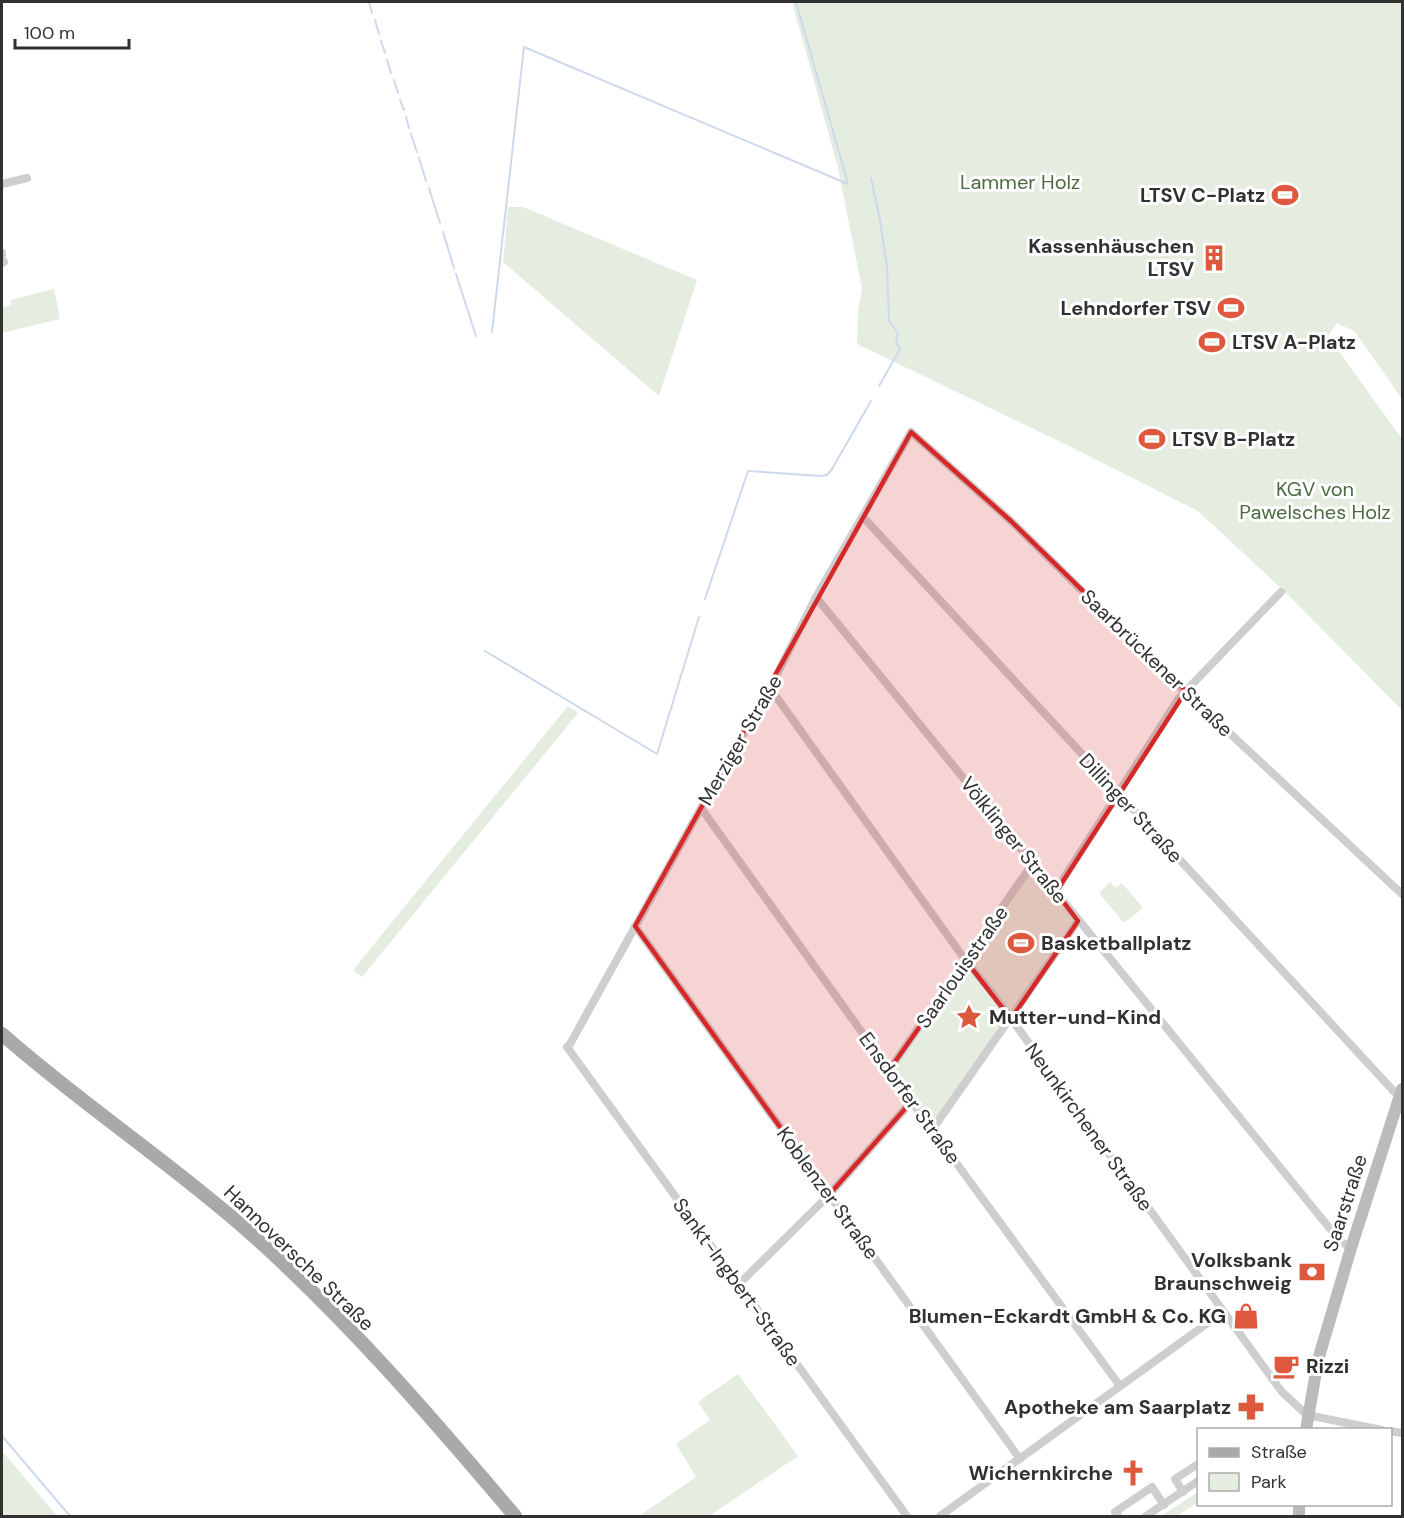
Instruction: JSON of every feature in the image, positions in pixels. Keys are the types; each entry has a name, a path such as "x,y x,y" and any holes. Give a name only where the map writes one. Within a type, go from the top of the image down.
{"main road":[{"name":"Hannoversche Straße","path":"2,1034 65,1088 204,1194 275,1256 410,1395 515,1516"}],"street":[{"path":"2,184 27,178"},
{"name":"Merziger Straße","path":"567,1047 770,688 816,597 911,432"},
{"name":"Saarbrückener Straße","path":"911,432 1011,521 1186,691 1402,894"},
{"name":"Dillinger Straße","path":"863,517 1118,794 1401,1094"},
{"path":"1055,892 1179,698 1281,592"},
{"name":"Völklinger Straße","path":"816,597 1340,1241 1351,1248"},
{"name":"Neunkirchener Straße","path":"770,688 966,961 1011,1019 1282,1392 1308,1415"},
{"name":"Ensdorfer Straße","path":"701,808 932,1130 1120,1386"},
{"name":"Saarlouisstraße","path":"890,1070 1033,863"},
{"path":"932,1130 1078,921"},
{"name":"Koblenzer Straße","path":"635,926 1020,1459"},
{"name":"Sankt-Ingbert-Straße","path":"567,1047 907,1516"},
{"name":"Saarstraße","path":"1306,1428 1318,1360 1351,1248 1401,1094"},
{"path":"739,1284 829,1195 912,1101"},
{"path":"940,1516 1223,1312"},
{"path":"1308,1415 1372,1428"},
{"path":"1183,1492 1175,1479 1197,1465"},
{"path":"1150,1515 1197,1482"},
{"path":"1118,1516 1115,1512 1152,1487 1164,1504"}],"highlighted area":[{"path":"911,432 1011,521 1186,691 1056,892 1078,921 1011,1019 966,961 890,1069 912,1101 829,1195 635,926"}],"green space":[{"path":"792,2 1402,2 1402,399 1355,332 1337,323 1328,336 1402,439 1402,710 1283,590 1198,511 857,344 858,310 862,289 838,168"},
{"path":"508,207 523,207 697,280 659,396 503,262"},
{"path":"54,289 60,319 2,333 2,307 11,305 10,300"},
{"path":"568,706 578,713 362,977 353,970"},
{"path":"1033,863 1078,921 932,1130 890,1069"},
{"path":"1110,882 1115,888 1122,883 1143,908 1124,923 1099,893"},
{"path":"738,1374 798,1456 709,1516 639,1516 696,1477 676,1444 710,1420 698,1402"},
{"path":"2,1451 57,1516 2,1516"},
{"path":"1197,1493 1197,1503 1177,1516 1161,1516"}],"waterway":[{"path":"369,2 372,13"},
{"path":"796,2 848,184"},
{"path":"375,20 379,34"},
{"path":"381,41 385,53"},
{"path":"492,332 524,47 848,184"},
{"path":"387,60 391,73"},
{"path":"394,80 398,93"},
{"path":"400,100 404,110"},
{"path":"406,117 409,128"},
{"path":"411,134 417,152"},
{"path":"419,158 426,181"},
{"path":"871,178 887,267 889,321 898,333 896,342 900,349 879,386"},
{"path":"429,188 440,223"},
{"path":"443,232 454,268"},
{"path":"456,274 476,336"},
{"path":"705,599 748,471 827,475 871,401"},
{"path":"485,651 657,754 699,617"},
{"path":"2,1436 70,1516"}],"place":[{"name":"LTSV C-Platz","path":"1285,195"},
{"name":"Kassenhäuschen LTSV","path":"1214,258"},
{"name":"Lehndorfer TSV","path":"1231,308"},
{"name":"LTSV A-Platz","path":"1212,342"},
{"name":"LTSV B-Platz","path":"1152,439"},
{"name":"Basketballplatz","path":"1021,943"},
{"name":"Mutter-und-Kind","path":"969,1017"},
{"name":"Volksbank Braunschweig","path":"1312,1272"},
{"name":"Blumen-Eckardt GmbH & Co. KG","path":"1246,1316"},
{"name":"Rizzi","path":"1286,1366"},
{"name":"Apotheke am Saarplatz","path":"1251,1407"},
{"name":"Wichernkirche","path":"1133,1473"}],"park label":[{"name":"Lammer Holz","path":"1020,182"},
{"name":"KGV von Pawelsches Holz","path":"1315,500"}]}
